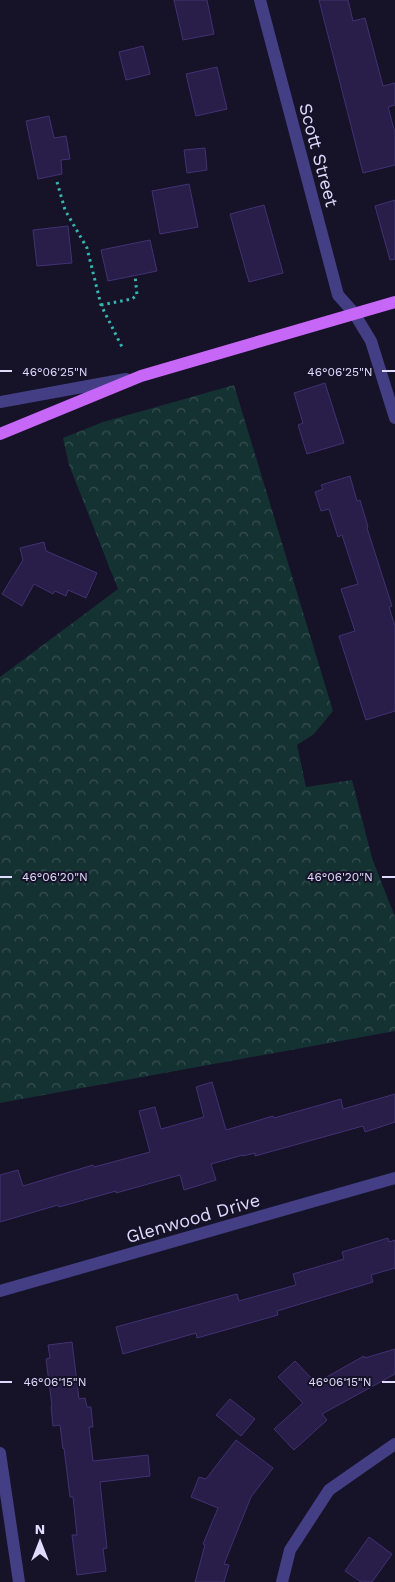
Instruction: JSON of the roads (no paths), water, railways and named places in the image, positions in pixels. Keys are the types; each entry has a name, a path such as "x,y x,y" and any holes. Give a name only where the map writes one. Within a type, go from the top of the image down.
{"main road":[{"path":"0,434 141,376 395,302"}],"street":[{"name":"Scott Street","path":"260,0 338,295 354,313 371,341 395,418"},
{"path":"0,402 141,376"},
{"name":"Glenwood Drive","path":"0,1291 395,1178"},
{"path":"282,1582 290,1550 329,1490 395,1444"},
{"path":"0,1453 19,1582"}]}
